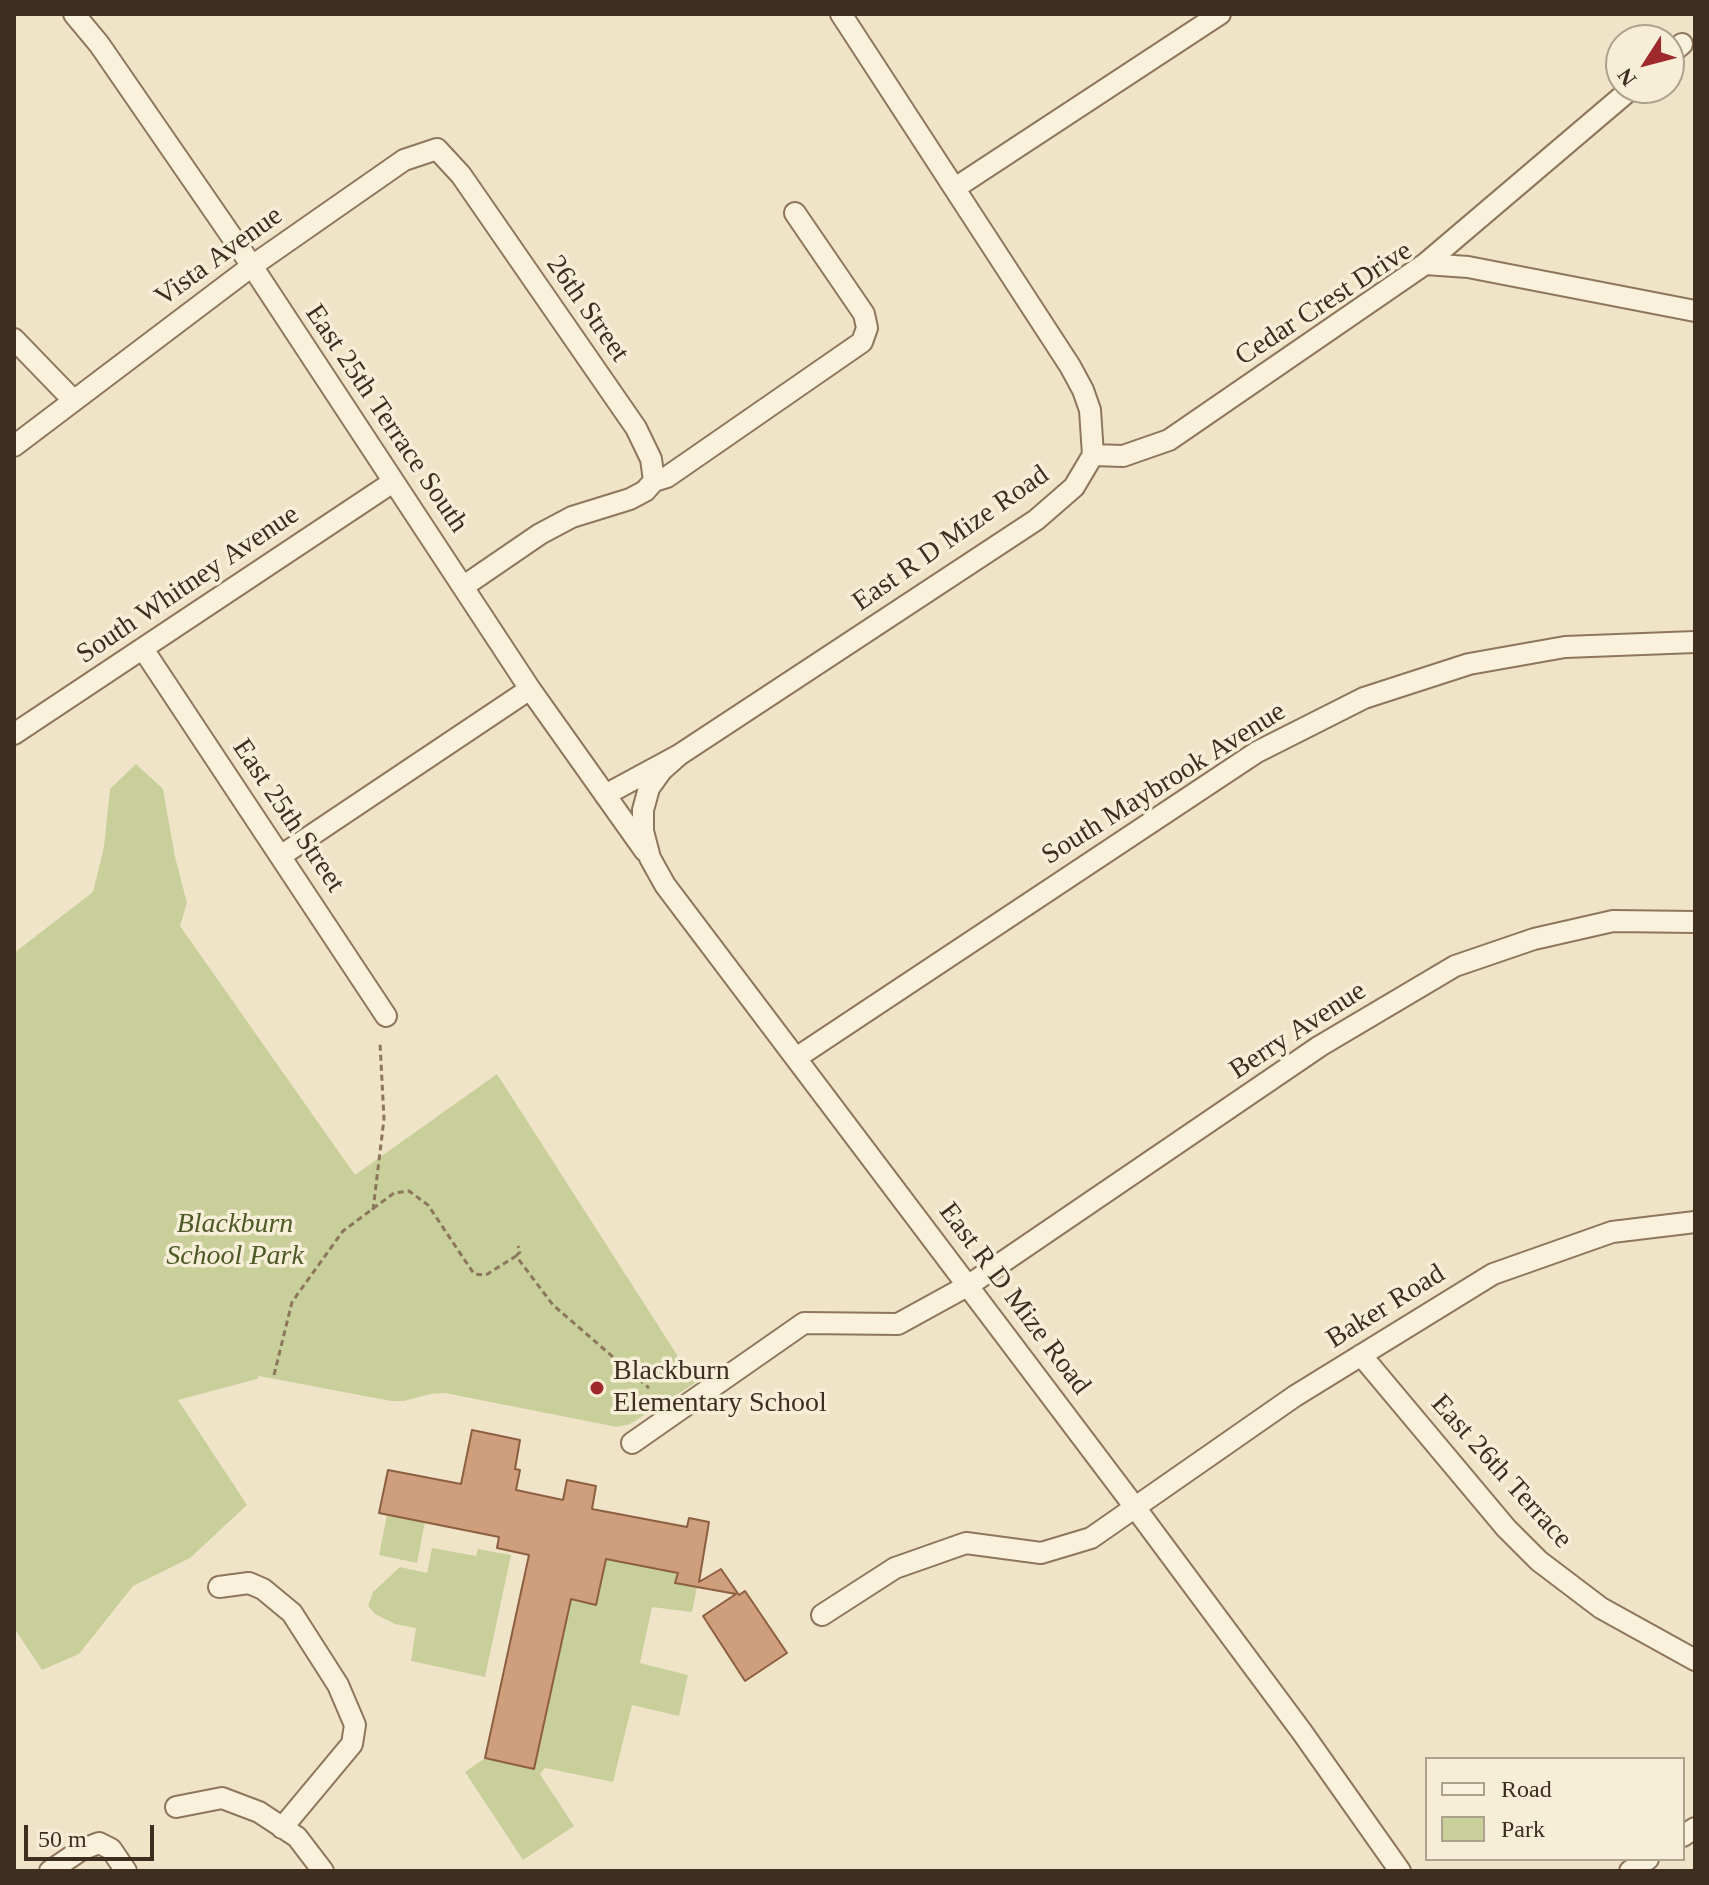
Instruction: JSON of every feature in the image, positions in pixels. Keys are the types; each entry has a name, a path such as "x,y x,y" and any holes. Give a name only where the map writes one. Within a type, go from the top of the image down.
{"street":[{"name":"East 25th Terrace South","path":"74,14 99,44 252,266 530,689 650,858"},
{"path":"841,14 1083,390 1090,410 1093,455"},
{"path":"955,188 1220,14"},
{"path":"1425,264 1613,104"},
{"name":"Vista Avenue","path":"14,446 252,266 404,160 437,149 461,175"},
{"name":"26th Street","path":"461,175 636,428 651,459 654,481"},
{"path":"464,586 540,534 572,517 630,499 645,491 654,481 667,477 862,342 867,328 864,314 795,213"},
{"name":"Cedar Crest Drive","path":"1093,455 1123,456 1169,440 1425,264 1468,267 1695,311"},
{"path":"14,339 73,400"},
{"name":"East R D Mize Road","path":"605,795 679,755 1036,520 1074,487 1093,455"},
{"name":"South Whitney Avenue","path":"14,734 393,482"},
{"name":"South Maybrook Avenue","path":"796,1058 1257,752 1364,698 1469,664 1565,647 1695,642"},
{"name":"East 25th Street","path":"143,649 386,1016"},
{"path":"282,855 530,689"},
{"name":"East R D Mize Road","path":"679,755 662,770 649,788 643,810 643,831 650,858 665,885 1134,1506 1302,1732 1400,1871"},
{"name":"Berry Avenue","path":"632,1443 804,1323 898,1324 969,1285 1320,1046 1455,966 1534,939 1613,921 1695,922"},
{"name":"Baker Road","path":"822,1615 895,1568 966,1543 1041,1553 1091,1538 1295,1396 1493,1274 1612,1232 1695,1222"},
{"name":"East 26th Terrace","path":"1361,1355 1506,1528 1539,1561 1601,1608 1695,1660"},
{"path":"219,1587 249,1583 263,1589 292,1613 338,1685 355,1725 352,1744 282,1828"},
{"path":"176,1807 222,1798 259,1812 297,1837 323,1871"},
{"path":"50,1871 81,1850 99,1843 111,1849 126,1871"}],"path":[{"path":"373,1210 384,1119 380,1043"},
{"path":"274,1375 292,1302 343,1231 394,1193 409,1191 428,1205 468,1268 479,1276 486,1275 516,1256 520,1252 518,1246"},
{"path":"516,1256 553,1305 649,1388"}],"green space":[{"name":"Blackburn School Park","path":"136,764 163,789 187,903 180,926 355,1175 497,1074 695,1383 630,1424 617,1427 445,1393 391,1401 259,1376 178,1400 247,1505 190,1558 133,1586 79,1654 42,1670 14,1628 14,953 93,892 104,847 110,789"},
{"path":"387,1515 425,1522 417,1563 379,1555"},
{"path":"432,1548 476,1556 478,1549 511,1555 485,1677 411,1661 416,1628 395,1624 375,1614 368,1606 373,1592 400,1567 427,1573"},
{"path":"561,1551 678,1573 676,1583 697,1587 692,1612 652,1607 640,1663 688,1675 679,1716 632,1705 613,1782 545,1768 540,1774 574,1826 523,1860 465,1772 485,1758 534,1768 571,1599 596,1604 603,1575"}],"building":[{"name":"Blackburn Elementary School","path":"472,1430 520,1440 515,1469 520,1470 516,1490 563,1500 567,1480 596,1486 592,1509 687,1527 689,1518 709,1522 699,1582 721,1569 739,1595 745,1591 787,1653 745,1681 703,1616 736,1594 675,1583 678,1573 606,1559 596,1605 571,1599 534,1769 485,1758 529,1555 497,1548 499,1537 379,1513 388,1470 461,1484"}],"place":[{"name":"Blackburn Elementary School","path":"597,1388"}]}
